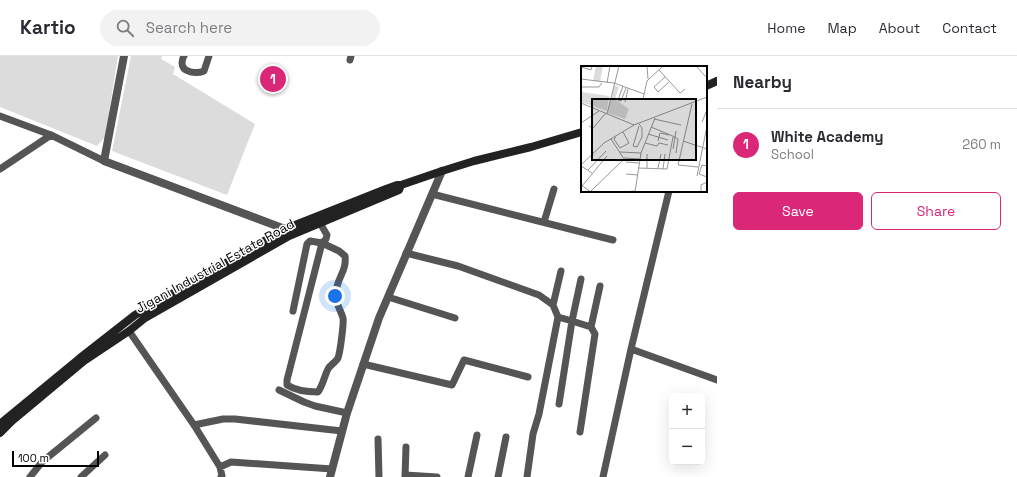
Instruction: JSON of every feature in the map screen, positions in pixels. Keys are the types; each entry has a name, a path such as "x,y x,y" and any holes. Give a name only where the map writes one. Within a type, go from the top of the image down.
{"main road":[{"path":"707,86 717,81"},
{"name":"Jigani Industrial Estate Road","path":"0,424 135,315 287,233 397,185 474,161 531,147 581,132"},
{"name":"Jigani Industrial Estate Road","path":"0,433 12,421 84,361 129,331 145,318 287,233 320,223 399,190 401,185"}],"street":[{"path":"104,161 124,56"},
{"path":"184,56 182,66 186,70 195,73 204,71 209,56"},
{"path":"0,116 51,135 104,161 287,233"},
{"path":"0,169 51,135"},
{"path":"220,467 231,462 331,473 347,413 379,318 442,171"},
{"path":"544,222 554,189"},
{"path":"603,477 631,349 669,192"},
{"path":"432,194 613,240"},
{"path":"293,311 307,244 310,241 322,243 339,251 345,256 346,264 336,290 336,302 343,319 340,353 337,360 331,364 327,370 322,388 318,392 291,387 287,384 287,380 322,243 326,239 327,235 320,223"},
{"path":"406,253 458,266 539,295 554,305"},
{"path":"527,477 534,434 558,317 554,305 561,271"},
{"path":"559,404 572,321 581,278"},
{"path":"580,432 595,334 591,327 600,286"},
{"path":"388,297 455,318"},
{"path":"558,317 591,327"},
{"path":"129,331 194,425 220,467 221,477"},
{"path":"631,349 717,380"},
{"path":"363,364 452,385 464,360 528,377"},
{"path":"279,390 315,406 347,413"},
{"path":"30,477 42,462 96,418"},
{"path":"194,425 223,420 235,420 342,430"},
{"path":"468,477 477,435"},
{"path":"498,477 506,437"},
{"path":"378,439 379,477"},
{"path":"406,447 405,476 437,477"},
{"path":"81,477 105,455"}],"shaded area":[{"path":"0,56 118,56 105,137 97,146 0,107"},
{"path":"131,56 162,56 161,59 175,67 173,74 255,124 227,195 112,151"}],"place":[{"name":"White Academy","path":"273,79"}]}
